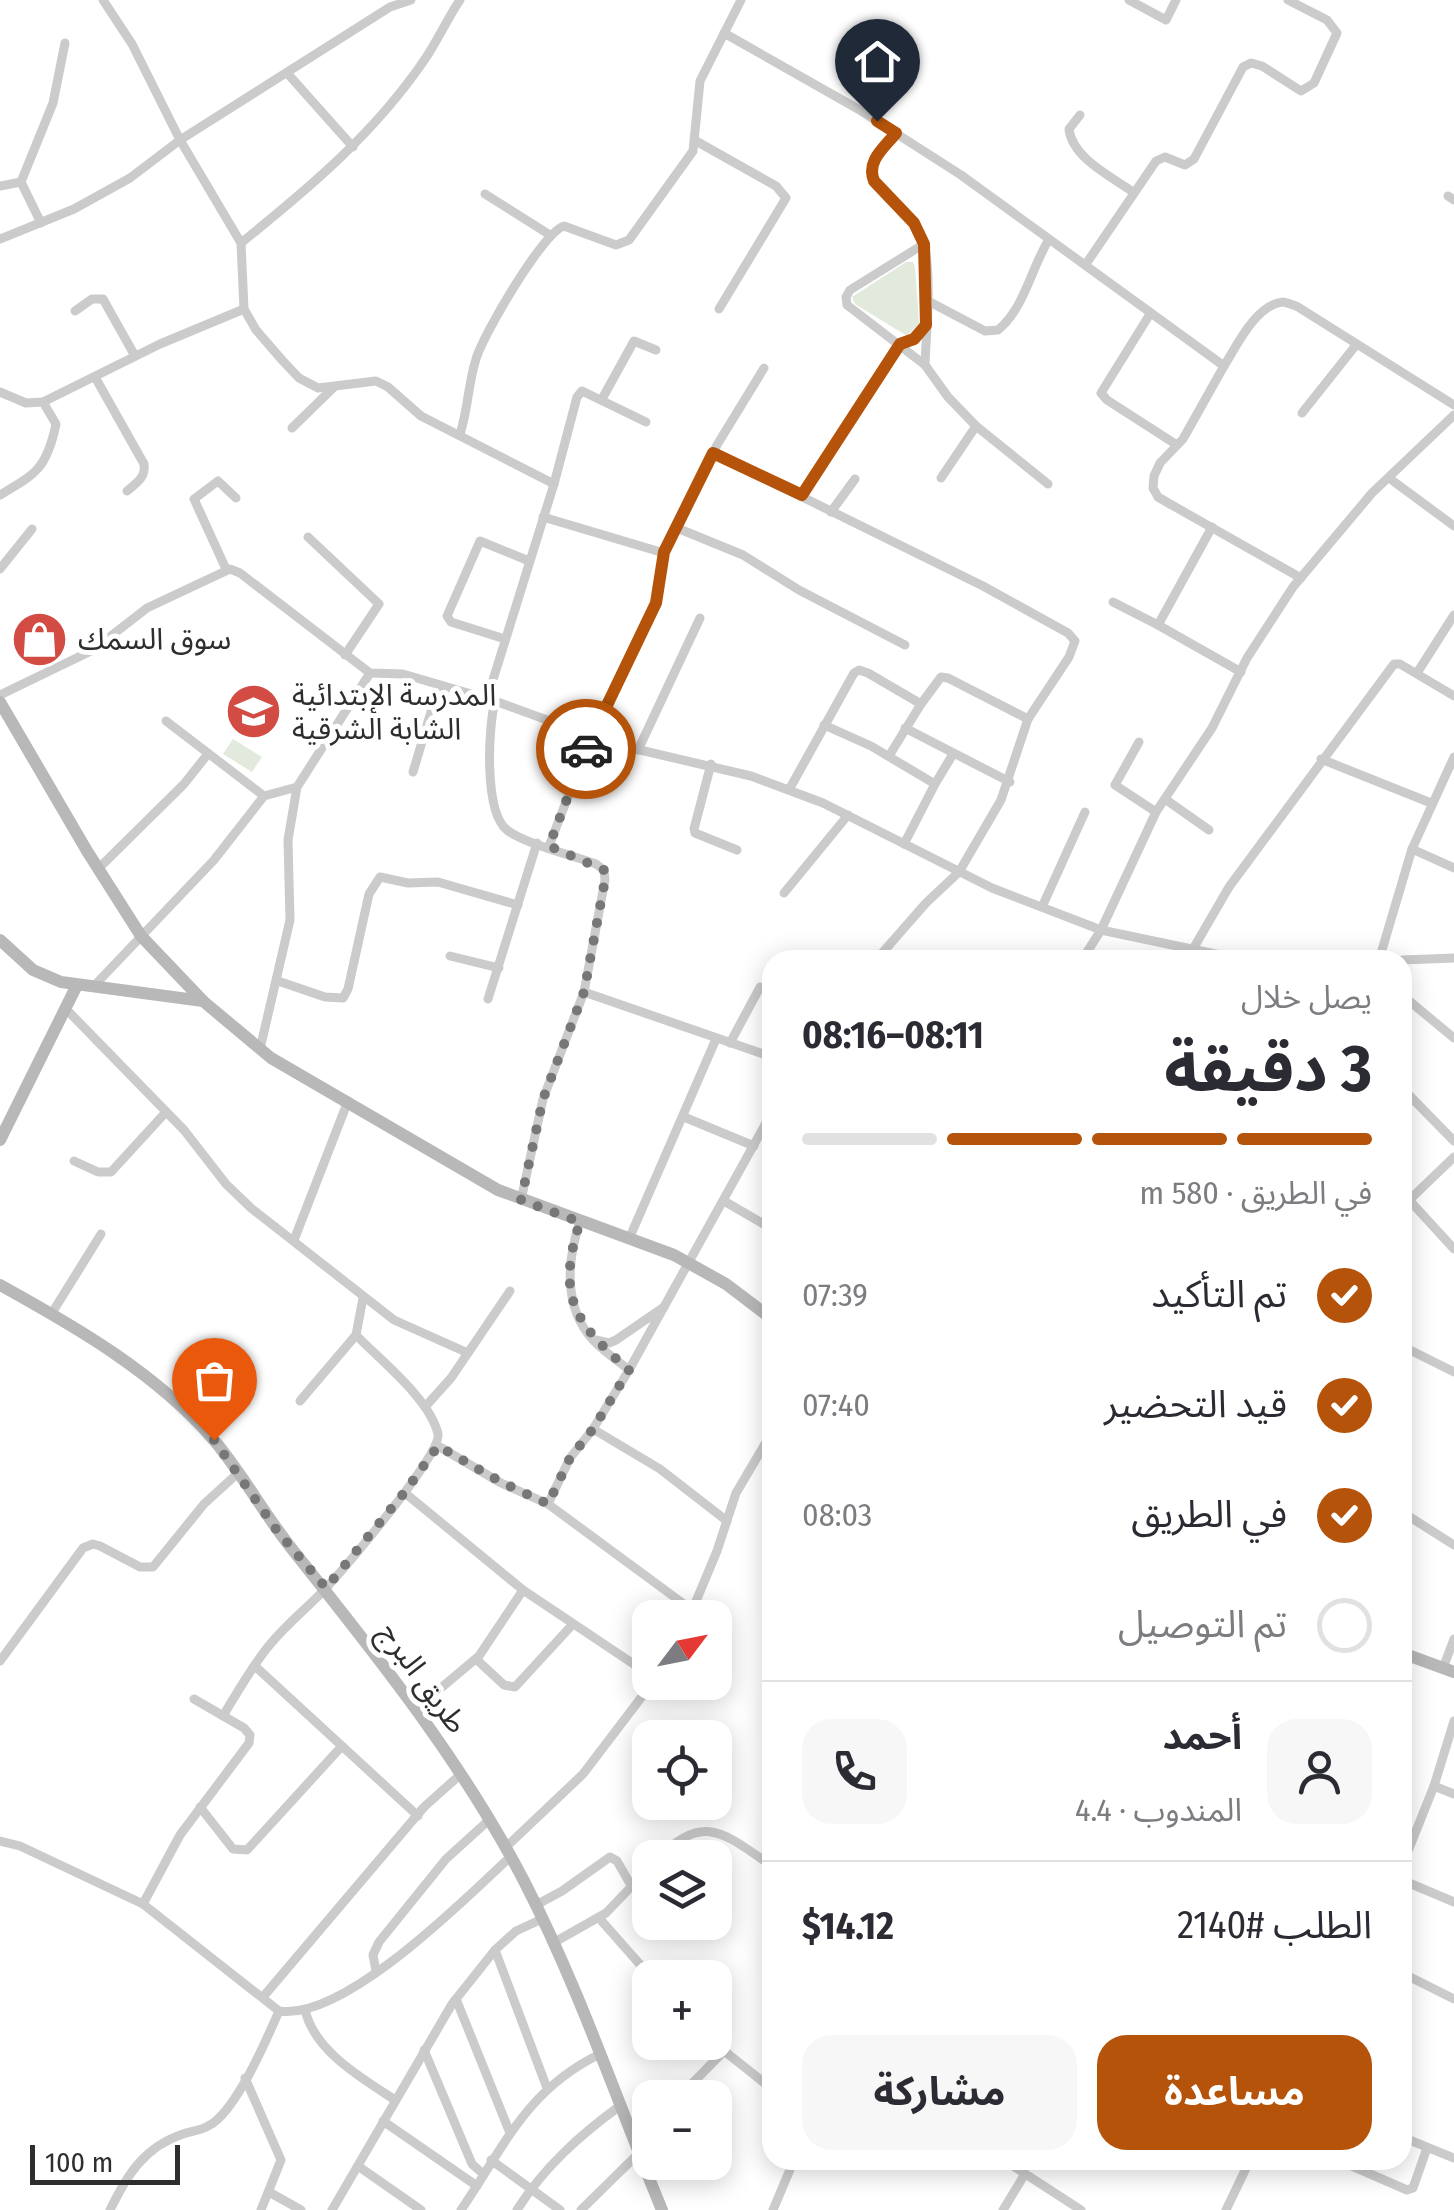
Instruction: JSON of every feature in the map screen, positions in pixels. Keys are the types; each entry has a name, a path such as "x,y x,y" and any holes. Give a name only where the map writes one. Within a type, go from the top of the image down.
{"street":[{"path":"103,0 132,44 180,140 241,243 244,309 256,330 299,378 318,388 376,382 388,387 422,416 554,484"},
{"path":"0,238 42,223 130,178 180,140 288,74 393,2 411,0"},
{"path":"241,243 353,147 424,61 460,0"},
{"path":"460,434 481,345 550,235 564,226 616,245 629,240 693,152 700,81 741,0"},
{"path":"1128,0 1166,20 1176,0"},
{"path":"1086,264 1160,158 1185,165 1194,159 1244,68 1251,63 1262,66 1301,91 1314,82 1336,33 1334,26 1288,0"},
{"path":"724,33 777,61 961,175 1224,366"},
{"path":"42,223 21,182 53,103 65,43"},
{"path":"288,74 353,147"},
{"path":"1080,115 1069,129 1074,145 1133,192"},
{"path":"896,133 871,164 870,172 920,232 924,244 928,301 925,365"},
{"path":"696,141 776,186 786,198 719,309"},
{"path":"0,186 21,182"},
{"path":"485,194 550,235"},
{"path":"928,301 985,331 998,330 1027,287 1048,241"},
{"path":"924,244 853,288 846,297 850,308 925,365 976,426 1048,484"},
{"path":"75,311 92,298 102,300 134,356"},
{"path":"1301,578 1158,497 1153,488 1160,464 1177,445 1252,323 1283,302 1298,307 1454,405"},
{"path":"0,392 26,403 44,402 134,356 244,309"},
{"path":"1150,314 1101,392 1106,400 1177,445"},
{"path":"802,495 900,344 914,339 926,325"},
{"path":"602,399 634,340 656,350"},
{"path":"1302,413 1356,345"},
{"path":"549,846 590,737 656,603 664,552 713,453 764,368"},
{"path":"95,377 144,464 141,479 128,491"},
{"path":"292,428 334,387"},
{"path":"521,1200 543,1099 584,992 605,880 604,870 504,829 494,807 490,700 576,397 582,391 646,422"},
{"path":"0,495 37,473 46,458 56,424 44,402"},
{"path":"1088,950 1156,812 1212,728 1256,643 1301,578 1360,508 1454,415"},
{"path":"940,478 976,426"},
{"path":"713,453 983,586 1073,638 1068,657 1028,719 1010,782 959,872 885,950"},
{"path":"1388,478 1454,526"},
{"path":"831,512 855,479"},
{"path":"226,570 194,499 218,481 236,498"},
{"path":"544,517 664,552"},
{"path":"1158,625 1212,526"},
{"path":"677,528 743,555 799,590 905,645"},
{"path":"0,569 32,529"},
{"path":"308,537 380,604 345,655"},
{"path":"505,639 451,622 447,616 480,542 529,561"},
{"path":"762,1311 690,1264 521,1200 460,1170 260,1049 202,1001 142,936 98,869 0,698 93,650 147,608 226,570 240,573 370,673 403,674 490,700 590,737 711,764 790,788 959,872 1042,907 1101,930 1198,950"},
{"path":"1113,602 1240,672"},
{"path":"1417,673 1454,615"},
{"path":"638,750 700,618"},
{"path":"1193,949 1229,888 1394,664 1454,696"},
{"path":"790,788 849,678 860,670 921,704"},
{"path":"260,1049 290,920 288,840 298,788 370,673"},
{"path":"889,756 941,677 1028,719"},
{"path":"413,772 439,685"},
{"path":"166,722 264,796"},
{"path":"824,725 889,756 935,784"},
{"path":"905,728 1010,782"},
{"path":"1139,742 1116,785 1156,812"},
{"path":"904,844 952,754"},
{"path":"98,869 208,756"},
{"path":"1382,950 1412,849 1454,757"},
{"path":"1321,759 1431,803"},
{"path":"711,764 695,832 737,850"},
{"path":"93,986 214,860 264,796 298,788"},
{"path":"1164,799 1209,830"},
{"path":"1042,907 1086,812"},
{"path":"784,893 848,815"},
{"path":"488,1000 537,842"},
{"path":"1412,849 1454,868"},
{"path":"278,981 324,997 342,998 348,989 370,894 380,877 408,883 438,882 518,905"},
{"path":"0,940 46,978 202,1001"},
{"path":"450,956 499,968"},
{"path":"1412,960 1454,958"},
{"path":"0,1140 77,985"},
{"path":"730,1043 760,987"},
{"path":"584,992 762,1054"},
{"path":"1412,1002 1454,1038"},
{"path":"65,1008 166,1112 234,1192 264,1219 394,1320 468,1353"},
{"path":"629,1239 716,1039"},
{"path":"1412,1098 1454,1142"},
{"path":"294,1240 348,1101"},
{"path":"74,1161 98,1172 111,1172 166,1112"},
{"path":"684,1117 754,1146"},
{"path":"548,1504 570,1458 629,1370 762,1131"},
{"path":"1412,1198 1454,1157"},
{"path":"724,1201 762,1223"},
{"path":"1412,1210 1454,1249"},
{"path":"580,1222 568,1268 576,1311 593,1340 629,1370"},
{"path":"52,1314 101,1234"},
{"name":"طريق البرج","path":"0,1285 52,1314 174,1398 214,1440 278,1532 326,1588 461,1774 508,1852 539,1912 632,2131"},
{"path":"425,1407 510,1291"},
{"path":"300,1401 356,1335 363,1298"},
{"path":"593,1340 616,1340 666,1305"},
{"path":"223,1716 255,1666 306,1604 326,1588 438,1446 438,1433 425,1407 356,1335"},
{"path":"1412,1351 1454,1372"},
{"path":"593,1429 660,1469 727,1521"},
{"path":"438,1446 548,1504 673,1600"},
{"path":"696,1600 745,1476 762,1448"},
{"path":"0,1661 83,1548 93,1544 140,1567 153,1567 204,1504 238,1473"},
{"path":"404,1493 523,1590 632,1662"},
{"path":"1412,1518 1454,1544"},
{"path":"416,1709 476,1660 523,1590"},
{"path":"476,1660 504,1685 516,1687 572,1624"},
{"path":"1412,1657 1448,1670 1454,1639"},
{"path":"255,1666 418,1816"},
{"path":"142,1904 180,1835 250,1744 248,1732 194,1698"},
{"path":"0,1841 20,1846 142,1904 279,2011 305,2010 321,2006 433,1928 583,1774 639,1700"},
{"path":"1412,1841 1454,1721"},
{"path":"200,1807 233,1849 248,1850 342,1746"},
{"path":"263,1998 418,1816 461,1774"},
{"path":"1434,1786 1454,1794"},
{"path":"376,1970 374,1955 379,1942 446,1859 489,1820"},
{"path":"675,1840 700,1830 730,1838 762,1859"},
{"path":"332,2210 424,2050 456,1999 494,1950 562,1891 610,1857 615,1858 632,1886 599,1918 553,1944"},
{"path":"1412,1884 1454,1902"},
{"path":"599,1918 636,1960"},
{"path":"494,1950 547,2088"},
{"path":"1412,1979 1454,1999"},
{"path":"456,1999 510,2132"},
{"path":"305,2010 308,2024 328,2048 354,2073 395,2100"},
{"path":"110,2210 125,2179 146,2154 164,2142 214,2122 244,2078 279,2011"},
{"path":"424,2050 472,2164 482,2172"},
{"path":"460,2210 478,2186 490,2160 547,2088 569,2070 600,2054"},
{"path":"732,2059 762,2081"},
{"path":"696,2080 715,2060"},
{"path":"244,2078 280,2153 279,2166 261,2210"},
{"path":"517,2210 568,2146 621,2105"},
{"path":"383,2121 478,2186"},
{"path":"1412,2141 1454,2158"},
{"path":"1362,2170 1409,2190 1427,2148"},
{"path":"581,2210 632,2154"},
{"path":"490,2160 560,2210"},
{"path":"358,2166 421,2210"},
{"path":"772,2210 790,2170"},
{"path":"1019,2170 1081,2210"},
{"path":"1226,2210 1245,2170"},
{"path":"1003,2210 1025,2174"},
{"name":"طريق البرج","path":"651,2180 662,2210"},
{"path":"269,2192 301,2210"},
{"path":"399,2210 406,2199"}],"shaded area":[{"path":"906,262 913,262 915,267 919,323 907,336 855,304 852,297"},
{"path":"233,739 262,757 252,772 223,754"}],"way so far":[{"path":"214,1440 278,1532 326,1588 438,1446 548,1504 570,1458 629,1370 593,1340 576,1311 568,1268 580,1222 521,1200 543,1099 584,992 605,880 604,870 596,864 549,846 586,749"}],"place":[{"name":"سوق السمك","path":"39,639"},
{"name":"المدرسة الإبتدائية الشابة الشرقية","path":"253,712"}],"route":[{"path":"586,749 656,603 664,552 713,453 802,495 900,344 914,339 926,325 928,301 920,232 870,172 871,164 896,133 877,121"}]}
